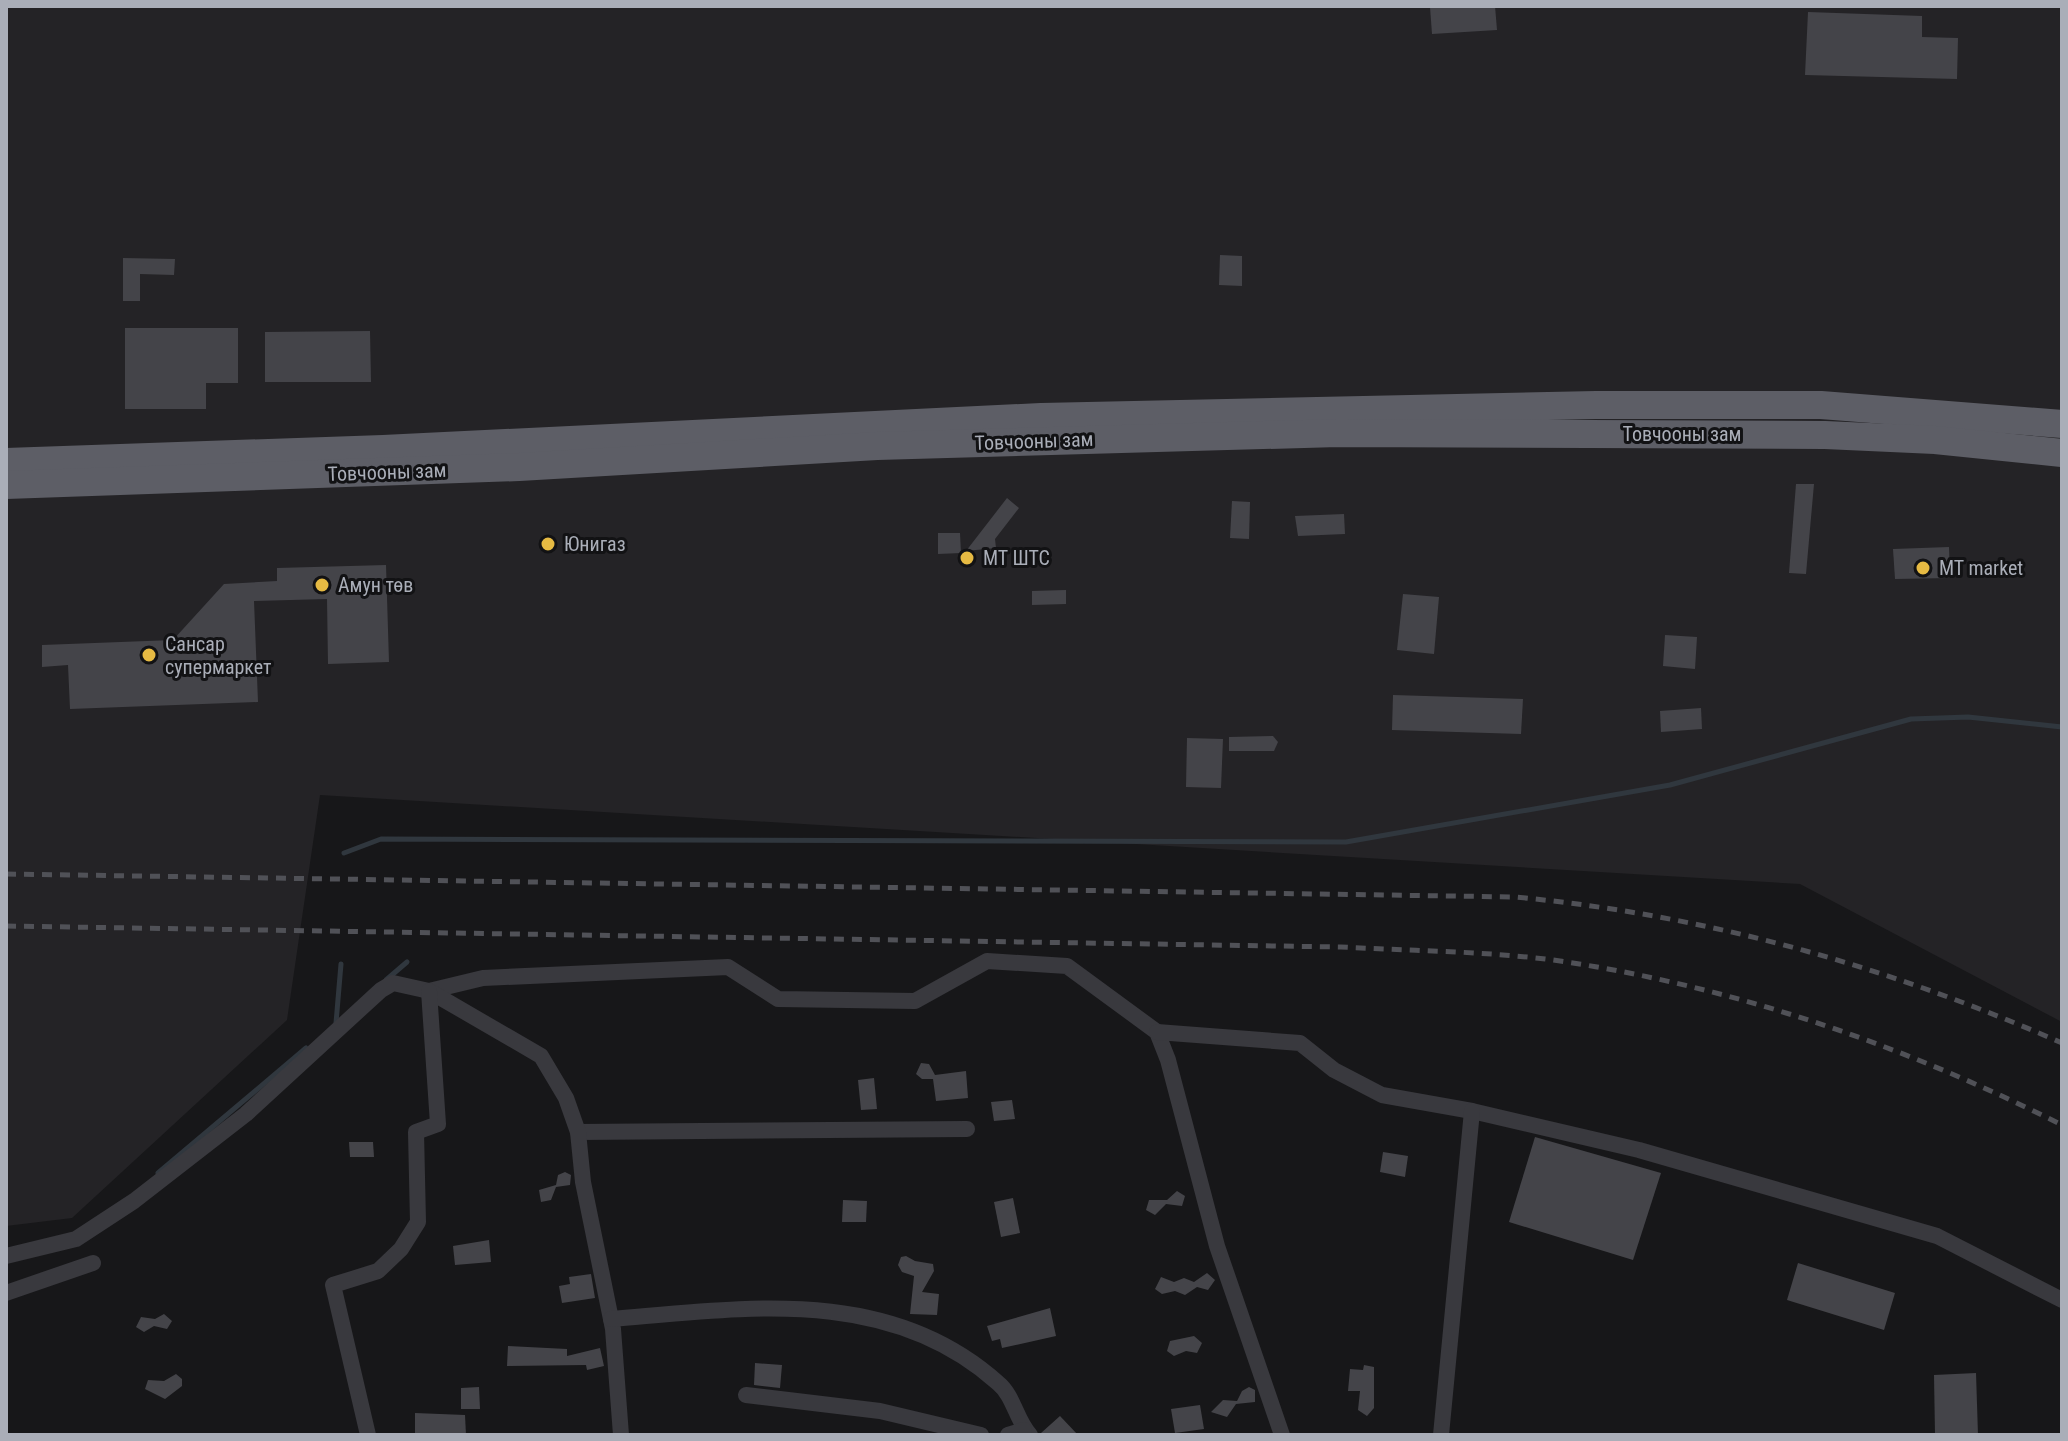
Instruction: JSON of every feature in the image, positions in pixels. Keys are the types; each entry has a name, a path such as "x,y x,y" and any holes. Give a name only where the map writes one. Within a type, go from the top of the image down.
{"highway":[{"name":"Товчооны зам","path":"6,462 383,449 1025,418 1596,405 1821,405 2062,424"},
{"name":"Товчооны зам","path":"6,485 519,467 877,446 1338,433 1825,435 1935,440 2062,453"}],"street":[{"path":"429,991 483,978 728,967 778,999 915,1001 987,961 1067,966 1157,1032 1300,1043 1334,1070 1382,1095 1472,1111 1639,1150 1937,1236 2062,1300"},
{"path":"6,1256 76,1239 134,1201 246,1114 381,990 393,983 429,991 541,1056 566,1098 578,1132 583,1182 611,1319 621,1435"},
{"path":"368,1435 333,1285 378,1271 401,1249 418,1222 416,1132 438,1124 429,991"},
{"path":"1157,1032 1168,1060 1217,1246 1282,1435"},
{"path":"1441,1435 1472,1111"},
{"path":"578,1132 967,1129"},
{"path":"6,1293 93,1263"},
{"path":"611,1319 788,1307 840,1310 903,1328 972,1360 1003,1386 1027,1432 1008,1435"},
{"path":"746,1395 880,1411 981,1435"}],"shaded area":[{"path":"6,6 2062,6 2062,1022 1800,884 320,795 287,1020 72,1218 6,1226"}],"building":[{"path":"1495,6 1497,30 1432,34 1430,7"},
{"path":"1808,12 1922,16 1922,37 1958,38 1957,79 1805,75"},
{"path":"1220,255 1242,256 1242,286 1219,285"},
{"path":"123,258 175,259 174,275 140,274 140,301 123,301"},
{"path":"125,328 238,328 238,383 206,383 206,409 125,409"},
{"path":"370,331 371,382 265,382 265,332"},
{"path":"1796,484 1814,484 1806,574 1789,573"},
{"path":"1007,498 1019,508 995,539 996,548 966,551"},
{"path":"1232,501 1250,502 1249,539 1230,538"},
{"path":"1344,514 1345,534 1298,536 1295,516"},
{"path":"938,533 960,533 961,553 938,554"},
{"path":"1949,547 1950,578 1895,579 1893,549"},
{"name":"Сансар супермаркет","path":"386,565 389,662 328,664 327,599 254,601 258,702 70,709 68,665 42,667 42,645 173,640 224,584 277,581 277,568"},
{"path":"1066,590 1066,604 1032,605 1032,591"},
{"path":"1403,594 1439,597 1434,654 1397,650"},
{"path":"1665,635 1697,637 1695,669 1663,666"},
{"path":"1393,695 1523,699 1521,734 1392,730"},
{"path":"1701,708 1702,729 1661,732 1660,711"},
{"path":"1273,736 1278,742 1274,751 1229,751 1229,737"},
{"path":"1187,738 1223,739 1221,788 1186,787"},
{"path":"921,1063 929,1064 935,1075 966,1071 968,1098 936,1101 933,1079 922,1079 916,1074"},
{"path":"874,1078 877,1109 861,1110 858,1080"},
{"path":"1012,1100 1015,1119 994,1121 991,1102"},
{"path":"1535,1137 1661,1173 1633,1260 1509,1222"},
{"path":"349,1142 373,1142 374,1157 350,1157"},
{"path":"1383,1152 1408,1156 1405,1177 1380,1172"},
{"path":"565,1172 571,1175 570,1185 556,1187 551,1200 541,1202 539,1190 556,1185 558,1175"},
{"path":"1177,1191 1185,1196 1182,1206 1166,1204 1155,1215 1146,1210 1149,1200 1167,1200"},
{"path":"1013,1198 1020,1233 1001,1237 994,1202"},
{"path":"843,1200 867,1201 866,1222 842,1222"},
{"path":"489,1240 491,1262 455,1265 453,1246"},
{"path":"901,1257 933,1264 934,1271 922,1292 939,1294 937,1315 910,1314 914,1276 902,1272 898,1265"},
{"path":"1798,1263 1895,1293 1884,1330 1787,1300"},
{"path":"1207,1273 1215,1280 1208,1290 1197,1287 1185,1295 1175,1291 1162,1294 1155,1289 1161,1277 1174,1282 1184,1278 1194,1282"},
{"path":"591,1274 595,1298 562,1303 559,1286 570,1284 569,1277"},
{"path":"1050,1308 1056,1336 1002,1348 1000,1339 992,1341 987,1326"},
{"path":"164,1314 172,1321 167,1329 154,1326 144,1332 136,1327 141,1317 155,1319"},
{"path":"1194,1336 1202,1343 1197,1353 1186,1351 1174,1356 1167,1351 1170,1341"},
{"path":"508,1346 567,1349 567,1356 600,1348 604,1366 587,1370 586,1365 507,1366"},
{"path":"755,1363 782,1365 780,1388 754,1385"},
{"path":"1364,1365 1374,1367 1374,1408 1367,1416 1358,1410 1360,1391 1348,1391 1350,1369 1363,1370"},
{"path":"1976,1373 1978,1435 1935,1435 1934,1375"},
{"path":"176,1374 182,1379 182,1386 165,1399 145,1389 148,1380 164,1381"},
{"path":"479,1387 480,1409 461,1409 461,1388"},
{"path":"1249,1387 1255,1390 1255,1402 1236,1404 1227,1417 1211,1412 1223,1400 1237,1401 1242,1391"},
{"path":"1200,1405 1204,1429 1175,1433 1171,1409"},
{"path":"415,1413 465,1415 466,1435 415,1435"},
{"path":"1060,1416 1078,1435 1041,1435 1041,1433"}],"waterway":[{"path":"344,853 381,839 1346,842 1670,785 1911,719 1968,717 2062,727"},
{"path":"386,980 407,962"},
{"path":"336,1023 341,964"},
{"path":"158,1173 306,1048"}],"railway":[{"path":"6,874 1515,897 1657,917 1794,948 1929,990 2062,1043"},
{"path":"6,926 1341,947 1533,958 1690,986 1818,1023 1942,1070 2062,1125"}],"place":[{"name":"Юнигаз","path":"548,544"},
{"name":"MT ШТС","path":"967,558"},
{"name":"MT market","path":"1923,568"},
{"name":"Амун төв","path":"322,585"},
{"name":"Сансар супермаркет","path":"149,655"}]}
